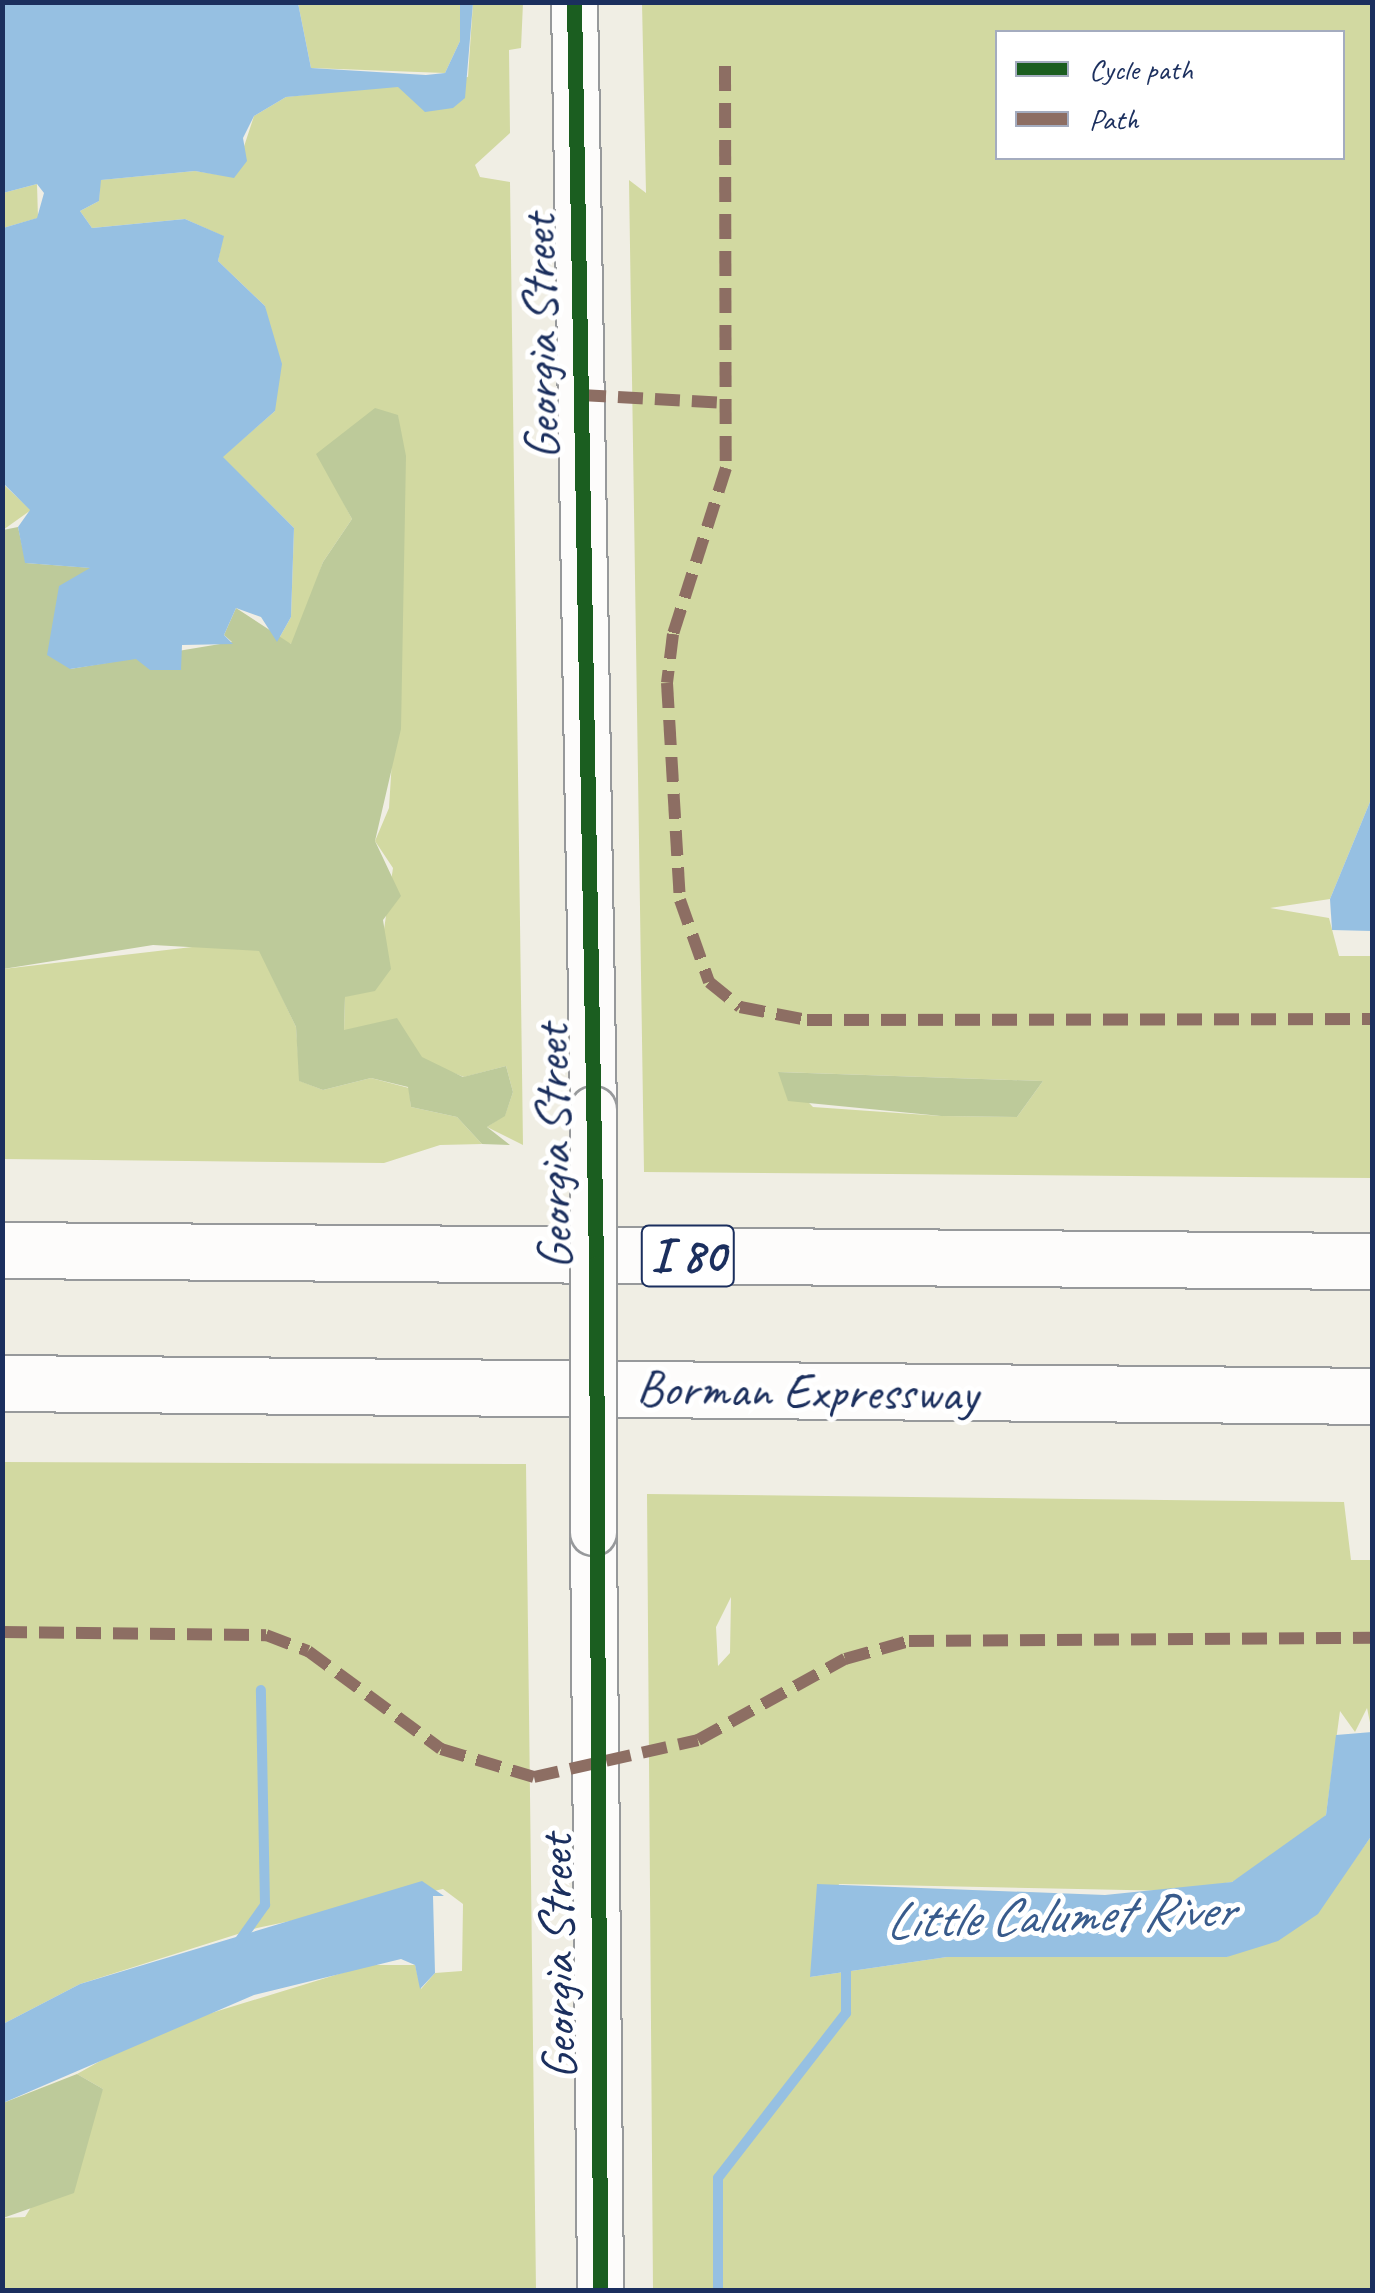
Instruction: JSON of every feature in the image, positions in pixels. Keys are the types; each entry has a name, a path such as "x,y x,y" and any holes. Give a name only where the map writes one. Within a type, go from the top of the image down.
{"highway":[{"name":"I 80","path":"2,1250 1372,1262"},
{"name":"Borman Expressway","path":"2,1383 1372,1396"}],"street":[{"name":"Georgia Street","path":"574,2 596,1388 593,1532 600,2290"}],"green space":[{"path":"298,3 460,3 460,41 445,73 311,68"},
{"path":"473,3 523,3 521,48 509,50 510,133 475,165 480,177 510,182 523,1145 487,1127 505,1115 513,1092 506,1066 464,1077 344,1031 345,997 381,950 393,868 375,841 389,808 403,583 398,415 327,471 352,519 323,562 292,644 277,642 291,617 294,528 222,457 275,411 265,306 218,261 223,236 185,219 92,228 80,211 99,201 100,180 195,171 234,177 254,116 286,97 468,77"},
{"path":"642,3 1372,3 1372,797 1330,899 1270,908 1329,918 1339,956 1372,956 1372,1178 644,1172 629,180 646,193","holes":["779,1072 1042,1081 1017,1117 941,1116 813,1107"]},
{"path":"37,184 38,218 3,228 3,193"},
{"path":"375,408 398,415 406,456 401,729 375,841 401,896 383,920 391,969 375,991 345,997 344,1030 397,1018 422,1057 463,1077 506,1066 513,1092 505,1116 487,1127 510,1145 482,1144 457,1117 411,1107 408,1087 371,1078 323,1090 299,1081 296,1027 259,951 153,945 3,969 3,530 18,527 26,563 92,568 70,669 232,642 224,635 236,608 291,644 323,562 352,519 316,454"},
{"path":"2,483 31,510 3,530 2,530"},
{"path":"218,944 260,951 296,1027 300,1081 323,1090 371,1078 409,1088 411,1107 457,1117 482,1144 440,1145 384,1163 3,1159 3,969"},
{"path":"778,1072 1043,1081 1017,1117 941,1116 788,1101"},
{"path":"3,1462 526,1464 536,2290 3,2290 2,2218 25,2217 103,2089 77,2074 156,2030 368,1965 415,1965 421,1989 435,1973 462,1971 463,1904 443,1889 257,1928 80,1984 3,2024"},
{"path":"647,1494 1344,1502 1351,1560 1372,1560 1372,1732 1367,1708 1355,1732 1340,1711 1326,1815 1291,1847 1232,1882 1176,1891 839,1884 810,1977 947,1957 1227,1957 1345,1873 1372,1835 1372,2290 653,2290","holes":["731,1597 730,1653 718,1666 716,1627"]},
{"path":"77,2074 103,2089 74,2193 3,2218 3,2103"}],"water":[{"path":"3,2 298,3 311,68 426,75 445,73 460,41 460,3 473,3 465,98 453,108 425,112 398,87 286,97 254,116 243,138 247,161 234,178 195,171 101,180 99,201 80,211 92,228 185,219 224,236 218,261 265,306 282,364 275,411 223,457 294,528 291,617 277,642 261,617 236,608 224,635 233,644 182,645 181,670 150,670 136,659 70,669 47,655 59,586 90,568 25,563 18,527 30,510 3,483 3,228 37,218 44,193 37,184 3,193"},
{"path":"1372,797 1372,931 1332,930 1330,899"},
{"name":"Little Calumet River","path":"1372,1732 1372,1835 1318,1914 1278,1941 1227,1957 947,1957 810,1977 817,1884 1105,1895 1232,1882 1326,1815 1336,1735"},
{"path":"422,1881 444,1896 433,1896 435,1973 420,1989 415,1965 401,1959 254,1995 3,2103 3,2024 80,1984"}],"waterway":[{"path":"238,1943 265,1905 261,1690"},
{"path":"718,2290 718,2178 846,2013 846,1965"}],"marked path":[{"path":"725,66 726,468 673,634 667,683 680,900 709,982 740,1007 807,1020 1372,1019"},
{"path":"581,395 727,403"},
{"path":"2,1632 266,1635 308,1651 441,1749 534,1777 698,1740 845,1659 909,1641 1372,1638"}],"cycle path":[{"path":"574,2 596,1263 600,2290"}]}
